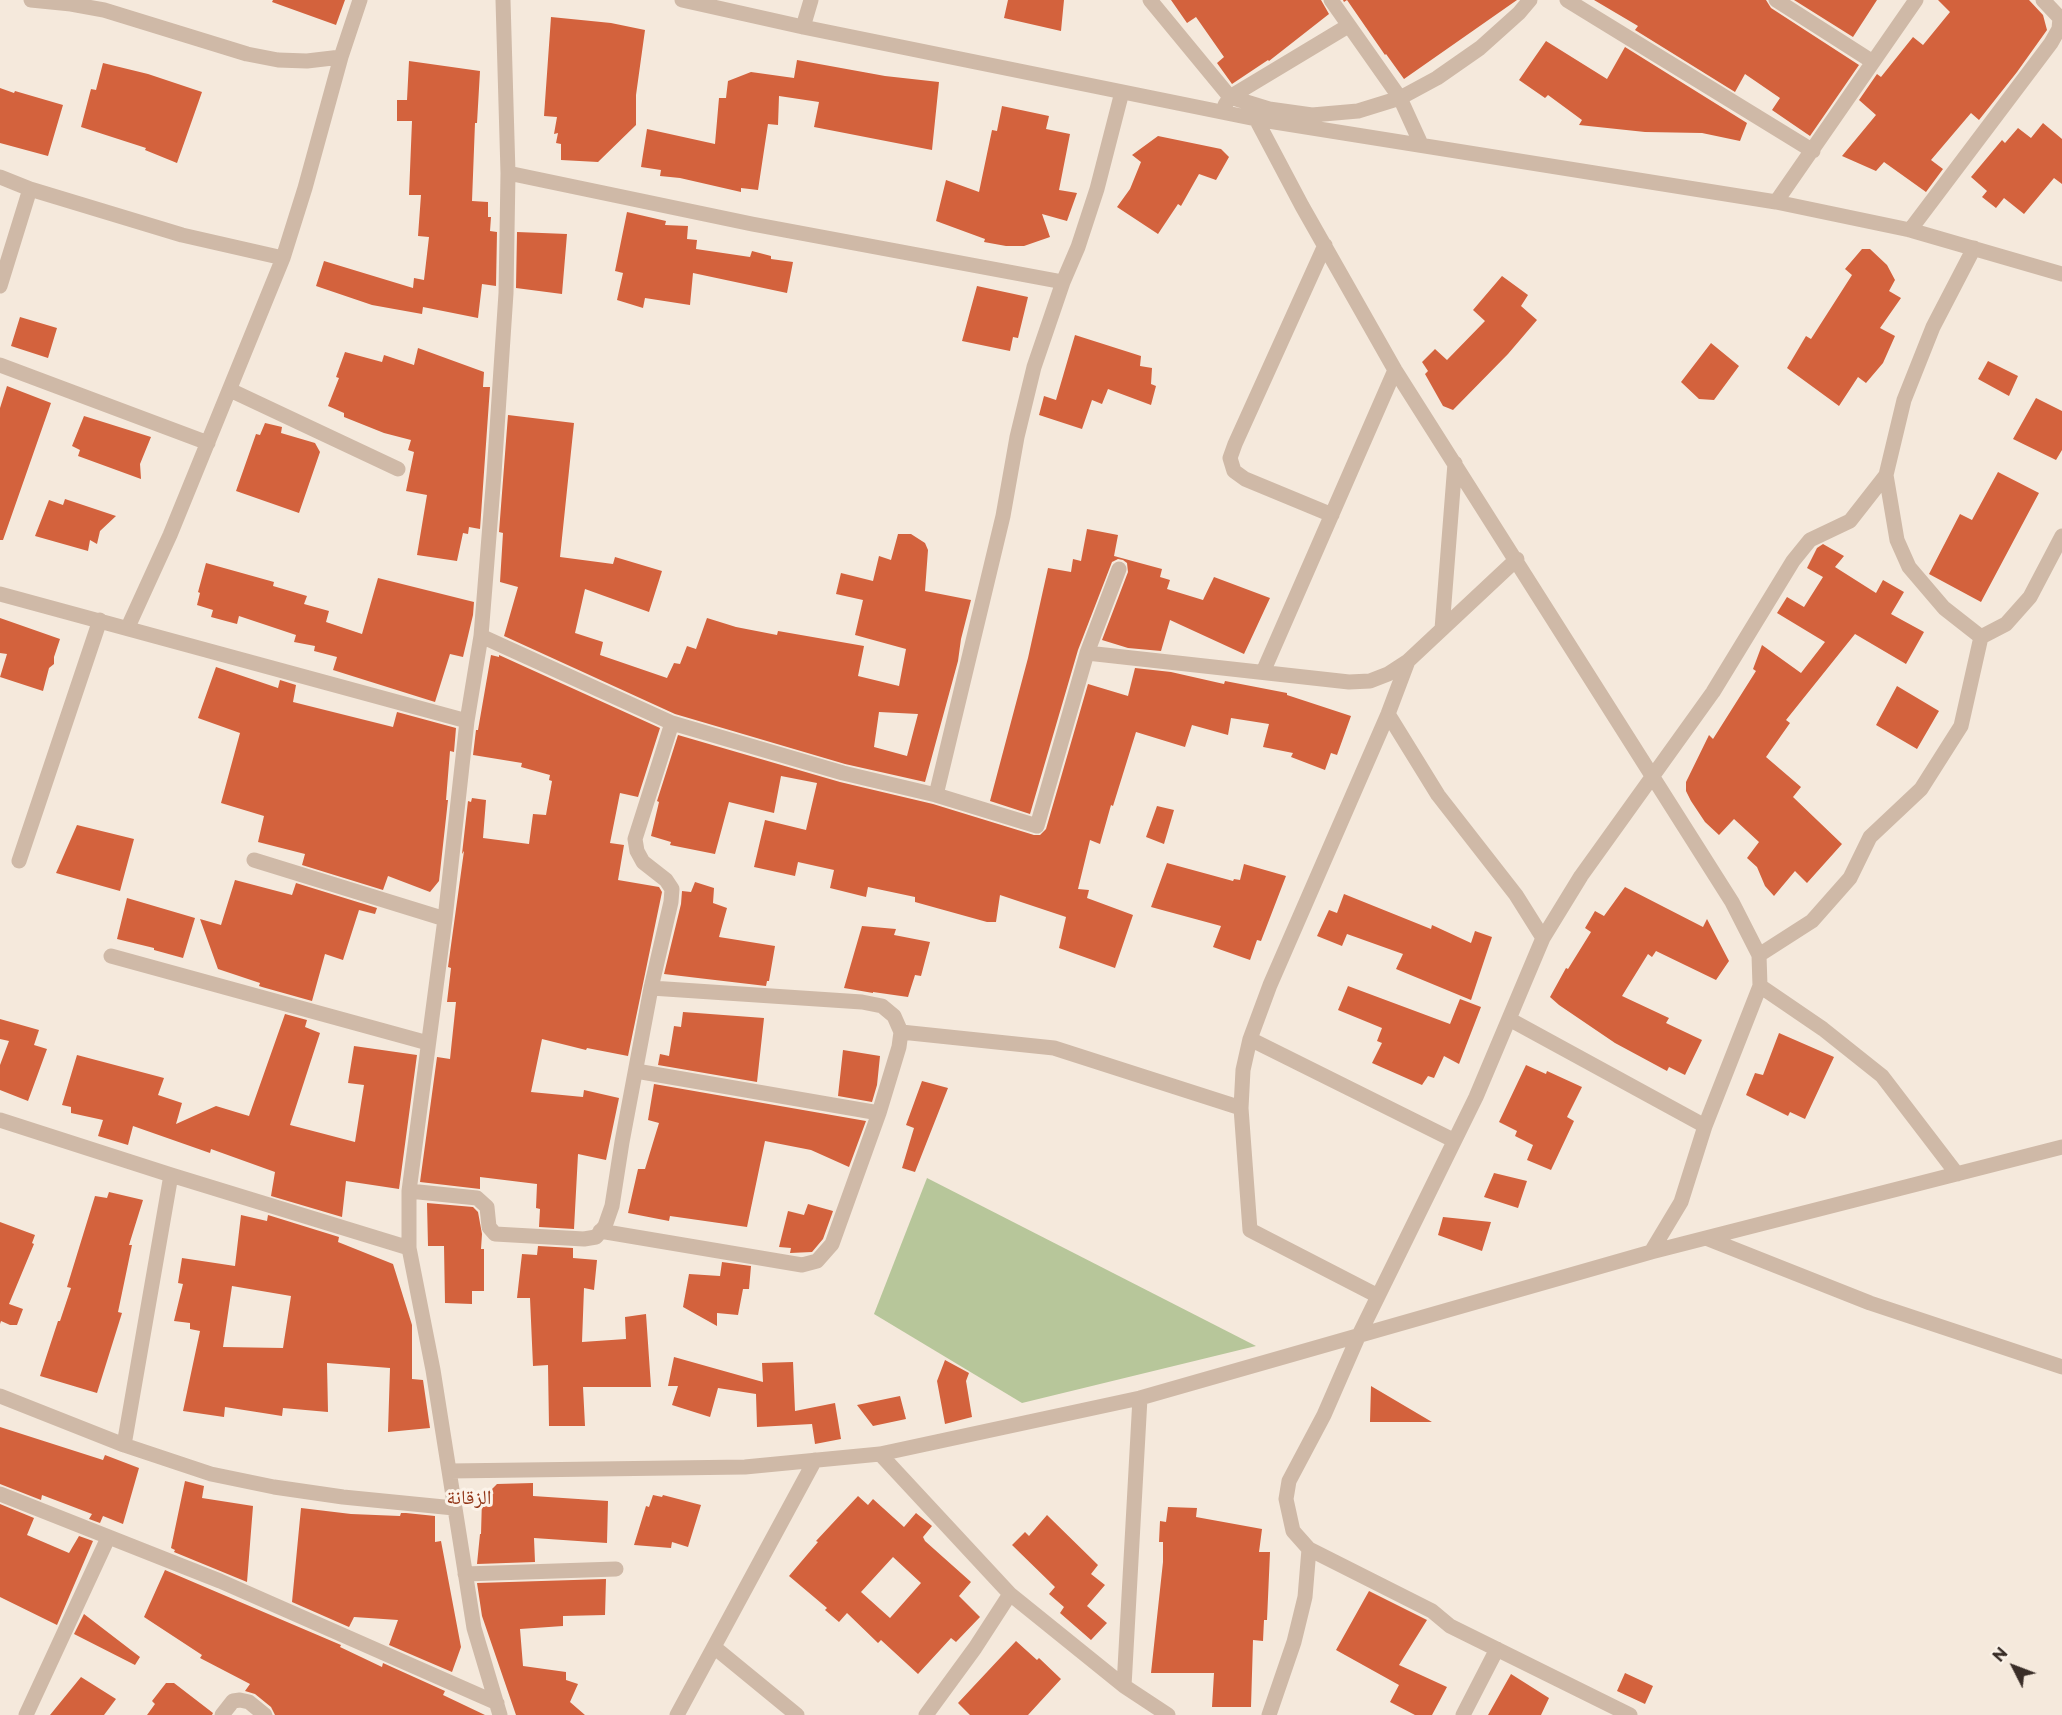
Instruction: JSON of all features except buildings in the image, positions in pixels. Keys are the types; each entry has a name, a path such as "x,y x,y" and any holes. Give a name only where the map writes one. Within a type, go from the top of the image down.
{"street":[{"path":"31,0 104,10 247,54 278,60 307,61 341,57"},
{"path":"128,627 170,535 283,258 341,57 360,0"},
{"path":"499,1709 474,1628 450,1471 409,1248 409,1191 445,919 467,722 481,636 506,293 508,173 503,0"},
{"path":"682,0 803,27 1256,119 1776,202 1910,230 2062,274"},
{"path":"803,27 811,0"},
{"path":"1331,0 1400,98 1421,144"},
{"path":"1510,0 1519,13"},
{"path":"1151,1 1230,97 1269,109 1312,115 1358,111 1400,98 1437,78 1480,48 1530,0"},
{"path":"1567,0 1813,151"},
{"path":"1776,0 1874,62"},
{"path":"1776,202 1916,0"},
{"path":"1910,230 2051,44 2059,29 2060,18 2043,0"},
{"path":"1221,111 1230,97 1348,26"},
{"path":"936,795 1003,516 1017,437 1034,367 1097,189 1122,92"},
{"path":"1256,119 1302,206 1395,370 1732,902 1759,955 1760,986 1705,1126 1681,1202 1651,1252"},
{"path":"508,173 752,224 1063,282"},
{"path":"0,177 30,189 182,235 283,258"},
{"path":"0,286 30,189"},
{"path":"1325,245 1230,458 1234,471 1245,479 1332,516"},
{"path":"1974,248 1933,327 1904,400 1886,475 1897,540 1909,567 1944,608 1981,637"},
{"path":"0,365 208,443"},
{"path":"1263,672 1395,370"},
{"path":"230,390 398,469"},
{"path":"1442,629 1455,463"},
{"path":"1630,1715 1450,1626 1432,1611 1309,1549 1293,1531 1286,1499 1290,1481 1324,1415 1358,1336 1476,1097 1544,938 1581,876 1713,692 1793,561 1810,540 1850,521 1886,475"},
{"path":"1759,955 1812,921 1850,878 1870,837 1921,789 1961,726 1981,637 2006,624 2030,597 2062,536"},
{"path":"1087,653 1349,682 1370,681 1389,674 1408,661 1516,559"},
{"path":"481,636 672,723 843,773 936,795 1036,826 1087,653 1119,569"},
{"path":"0,594 128,627 467,722"},
{"path":"18,861 100,620"},
{"path":"1378,1296 1250,1230 1241,1108 1243,1070 1250,1039 1270,985 1388,714 1408,661"},
{"path":"1388,714 1438,795 1516,895 1544,938"},
{"path":"409,1191 477,1198 487,1207 490,1230 495,1234 584,1239 596,1237 605,1227 612,1206 651,988 671,902 672,889 666,880 643,862 637,851 635,839 672,723"},
{"path":"254,860 445,919"},
{"path":"111,956 428,1043"},
{"path":"1760,986 1823,1029 1882,1076 1957,1174"},
{"path":"600,1232 802,1265 817,1261 832,1244 879,1113 899,1047 901,1032 894,1016 882,1006 862,1002 651,988"},
{"path":"1509,1020 1705,1126"},
{"path":"901,1032 1054,1048 1241,1108"},
{"path":"1250,1039 1454,1140"},
{"path":"636,1071 879,1113"},
{"path":"0,1120 409,1248"},
{"path":"450,1471 744,1467 880,1454 1140,1398 1651,1252 2062,1148"},
{"path":"124,1445 171,1175"},
{"path":"1706,1238 1870,1303 2062,1367"},
{"path":"0,1396 124,1445 211,1474 274,1487 343,1497 454,1508"},
{"path":"1124,1686 1140,1398"},
{"path":"880,1454 1010,1594 1124,1686 1168,1715"},
{"path":"677,1715 816,1460"},
{"path":"0,1494 220,1581 499,1709"},
{"path":"26,1715 108,1538"},
{"path":"1269,1715 1294,1642 1305,1597 1309,1549"},
{"path":"465,1574 616,1569"},
{"path":"926,1715 975,1648 1010,1594"},
{"path":"714,1647 797,1715"},
{"path":"1463,1715 1497,1649"},
{"path":"222,1715 233,1701 240,1700 249,1702 265,1715"}],"green space":[{"path":"927,1178 1256,1346 1022,1403 874,1314"}],"district":[{"name":"الزقانة","path":"469,1498"}]}
